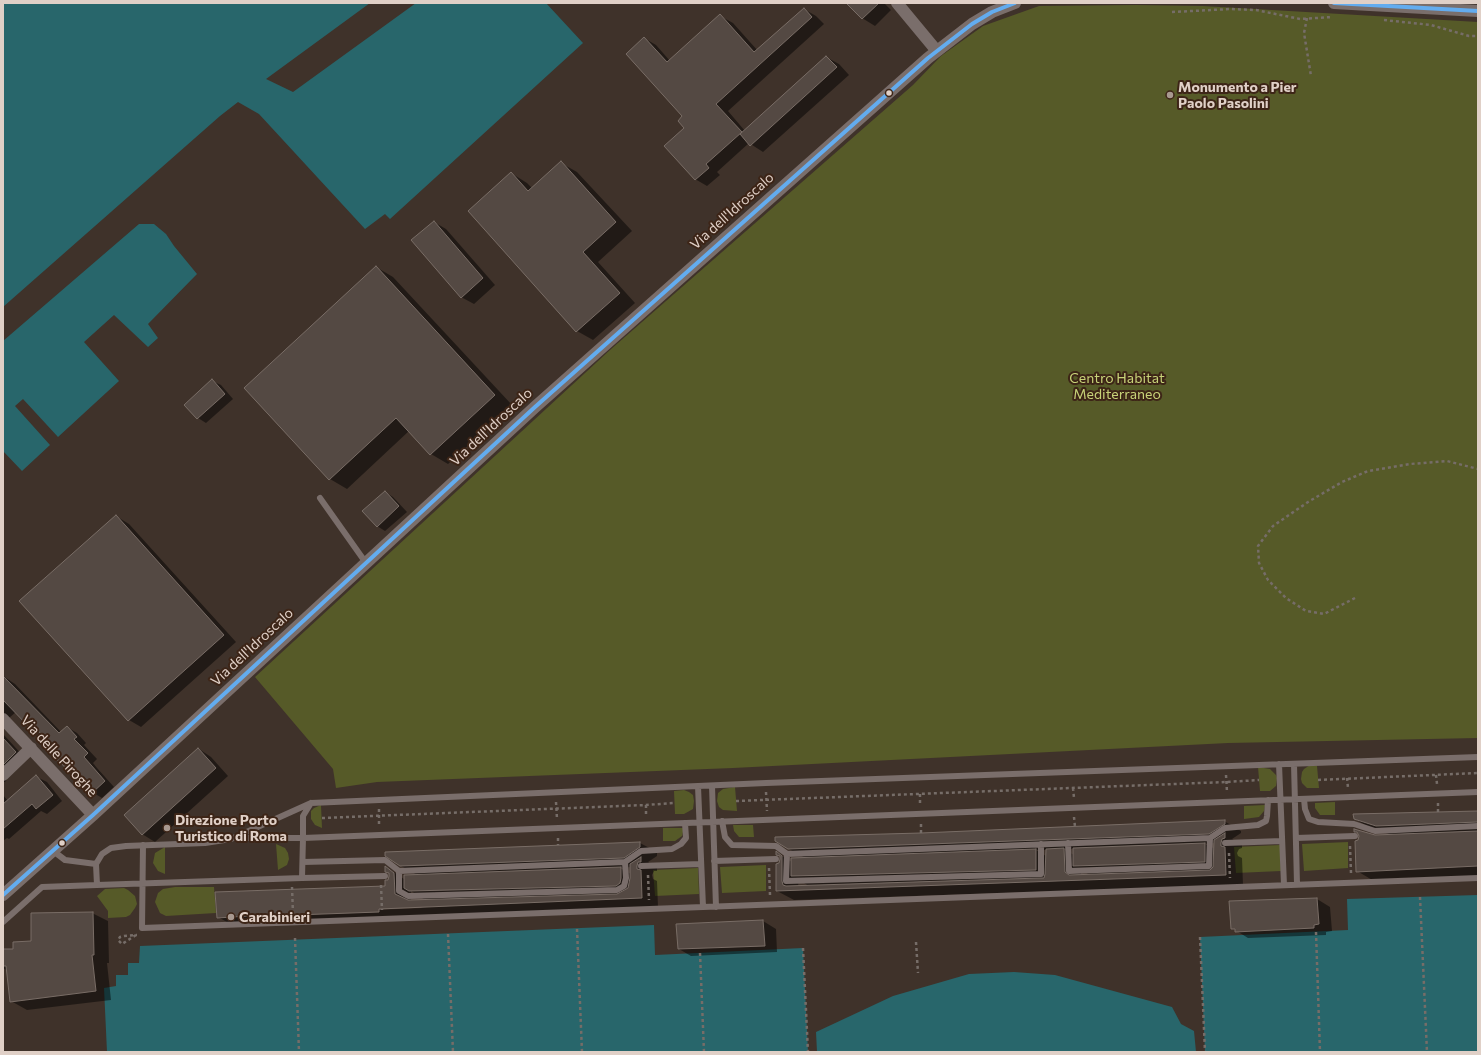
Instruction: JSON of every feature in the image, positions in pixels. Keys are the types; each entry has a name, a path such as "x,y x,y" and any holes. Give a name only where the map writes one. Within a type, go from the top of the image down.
{"street":[{"path":"897,3 936,50"},
{"name":"Via dell'Idroscalo","path":"3,895 93,815 541,401 936,50 972,24 992,12 1015,3"},
{"path":"1334,3 1478,11"},
{"name":"Via delle Piroghe","path":"3,719 93,815"},
{"path":"3,775 31,748"}],"lane":[{"path":"320,498 366,563"},
{"path":"231,838 311,803 698,786 1478,757"},
{"path":"1280,764 1284,885"},
{"path":"1294,764 1297,884"},
{"path":"698,786 703,907"},
{"path":"712,786 716,907"},
{"path":"97,885 96,864 102,854 111,848 144,845 204,843 231,838 303,838 1478,792"},
{"path":"1304,799 1304,809 1309,819 1318,822 1354,824 1375,831 1478,826"},
{"path":"722,821 725,837 732,845 776,846 787,854 1210,838 1225,828 1258,825 1266,821 1268,816 1268,800"},
{"path":"302,878 303,816 311,803"},
{"path":"303,862 385,860 399,871 625,862 641,851 672,849 681,844 686,838 685,823"},
{"path":"1296,838 1352,836"},
{"path":"1068,843 1069,871 1209,866 1210,838"},
{"path":"1227,843 1282,841"},
{"path":"787,854 786,881 1042,874 1041,844"},
{"path":"144,845 142,928 1478,878"},
{"path":"52,850 65,860 96,864"},
{"path":"714,861 772,859"},
{"path":"399,871 400,891 408,896 617,890 624,886 626,878 625,862"},
{"path":"644,865 701,864"},
{"path":"3,922 42,887 383,876"}],"path":[{"path":"1172,12 1232,9 1256,10 1300,19 1334,17"},
{"path":"1307,18 1304,33 1311,76"},
{"path":"1379,20 1431,25 1469,36 1478,36"},
{"path":"1355,598 1324,614 1306,611 1286,598 1268,580 1259,562 1258,546 1273,526 1308,502 1342,482 1368,470 1410,464 1447,461 1478,469"},
{"path":"1318,780 1478,773"},
{"path":"736,801 1259,780"},
{"path":"322,818 646,805 674,802"},
{"path":"1351,876 1352,836"},
{"path":"1227,843 1230,880"},
{"path":"770,905 772,859"},
{"path":"644,865 649,909"},
{"path":"383,876 383,919"},
{"path":"292,879 294,923"},
{"path":"1420,897 1427,1052"},
{"path":"577,929 582,1052"},
{"path":"1316,932 1320,1052"},
{"path":"448,934 453,1052"},
{"path":"136,936 122,944 118,940 120,937 136,936"},
{"path":"1200,937 1205,1052"},
{"path":"295,938 299,1052"},
{"path":"916,942 918,973"},
{"path":"804,948 808,1052"},
{"path":"700,953 704,1052"}],"green space":[{"name":"Centro Habitat Mediterraneo","path":"1039,6 1203,6 1478,22 1478,738 1228,743 733,768 377,782 336,788 333,769 255,677 610,350 913,85 941,56 983,26"},
{"path":"1310,765 1317,766 1319,788 1307,788 1302,783 1302,772"},
{"path":"1258,767 1270,769 1276,775 1276,786 1270,791 1260,791"},
{"path":"735,787 737,811 723,810 719,807 717,801 718,793 723,789"},
{"path":"684,790 693,795 693,809 684,814 675,814 674,791"},
{"path":"1335,802 1335,815 1320,815 1315,808 1315,803"},
{"path":"321,805 322,828 315,825 311,819 311,811"},
{"path":"1265,805 1264,811 1259,817 1244,819 1244,806"},
{"path":"733,825 753,825 754,837 739,837 734,831"},
{"path":"663,828 684,828 682,836 675,841 663,841"},
{"path":"1348,842 1348,868 1304,871 1302,844"},
{"path":"276,844 285,848 289,859 287,865 278,870"},
{"path":"1280,845 1281,871 1236,873 1234,847"},
{"path":"165,847 165,874 158,871 153,863 155,853"},
{"path":"766,865 766,891 722,893 720,867"},
{"path":"698,868 699,894 655,896 653,870"},
{"path":"175,887 214,887 216,913 166,916 160,913 155,902 158,893 163,889"},
{"path":"124,888 135,896 137,904 135,908 130,915 126,917 108,918 108,911 97,896 105,889"}],"water":[{"path":"3,3 370,3 266,79 293,92 416,3 546,3 583,43 390,219 385,214 365,229 259,114 238,102 220,116 3,307"},
{"path":"139,224 154,224 166,234 197,274 148,324 158,338 148,347 114,315 84,342 119,381 58,437 23,399 15,406 50,445 22,471 3,451 3,341"},
{"path":"1478,895 1478,1052 1205,1052 1200,937 1348,930 1347,899"},
{"path":"654,925 655,955 803,948 808,1052 107,1052 104,988 116,986 116,975 128,975 128,963 139,963 140,946"},
{"path":"1014,972 1055,975 1172,1007 1181,1024 1194,1031 1196,1052 817,1052 816,1032 893,996 969,974"}],"building":[{"path":"846,3 879,3 862,19"},
{"path":"804,8 812,17 716,104 742,132 706,164 709,168 695,180 664,146 684,128 678,121 682,116 626,54 644,37 667,62 720,14 754,52"},
{"path":"826,56 837,67 750,146 740,134"},
{"path":"561,161 616,222 583,252 620,293 576,332 468,211 511,172 528,191"},
{"path":"434,221 483,278 461,298 411,240"},
{"path":"376,266 495,395 430,455 396,418 329,480 244,388"},
{"path":"212,379 225,394 197,419 184,405"},
{"path":"385,491 399,506 377,527 362,511"},
{"path":"116,515 224,635 128,721 19,601"},
{"path":"3,676 59,733 67,726 77,737 74,739 88,753 84,757 105,781 92,793 74,773 72,774 46,749 51,745 32,724 29,727 3,700"},
{"path":"3,738 16,752 3,765"},
{"path":"198,748 216,768 142,835 124,815"},
{"path":"36,775 53,795 36,809 32,804 3,829 3,804"},
{"path":"1478,811 1478,822 1376,826 1354,819 1353,814"},
{"path":"1225,820 1225,824 1209,834 788,849 775,841 775,837 921,833"},
{"path":"1354,829 1375,835 1478,831 1478,866 1356,872 1355,841 1358,840 1359,836 1357,832 1354,832"},
{"path":"1225,833 1225,838 1222,839 1221,846 1225,847 1226,875 776,891 776,864 779,863 780,856 776,855 776,851 782,856 782,881 783,885 786,886 1044,878 1046,849 1064,848 1065,872 1069,875 1210,870 1213,867 1214,840"},
{"path":"640,842 640,847 624,858 400,866 385,856 385,852"},
{"path":"1205,843 1205,862 1073,866 1073,848"},
{"path":"1036,849 1036,870 791,876 791,858"},
{"path":"641,857 641,862 638,862 637,869 641,870 642,898 379,909 379,912 295,915 295,913 217,918 215,892 385,886 385,880 388,880 389,873 385,872 385,866 394,873 395,894 408,900 617,894 628,888 630,864"},
{"path":"621,867 620,883 616,886 409,891 404,888 404,875"},
{"path":"1317,898 1319,924 1314,925 1314,928 1235,932 1235,929 1231,929 1229,901"},
{"path":"93,912 94,955 92,955 96,991 10,1002 6,966 3,966 3,949 13,949 13,942 31,941 31,913"},
{"path":"763,920 765,946 678,949 676,924"}],"transit line":[{"path":"3,895 93,815 535,407 928,58 972,24 992,12 1015,3"},
{"path":"1334,3 1478,11"}],"place":[{"name":"Monumento a Pier Paolo Pasolini","path":"1170,95"},
{"name":"Direzione Porto Turistico di Roma","path":"167,828"},
{"name":"Carabinieri","path":"231,917"}]}
